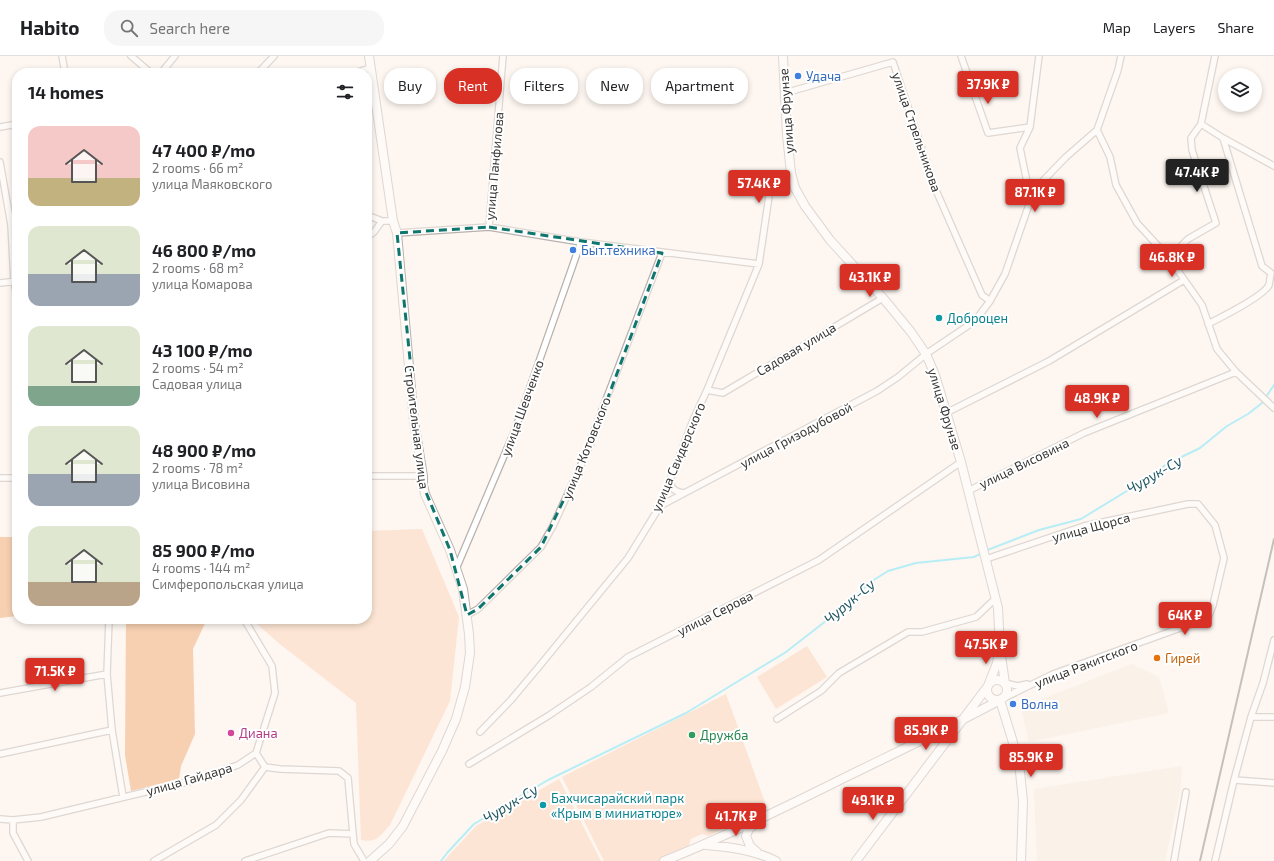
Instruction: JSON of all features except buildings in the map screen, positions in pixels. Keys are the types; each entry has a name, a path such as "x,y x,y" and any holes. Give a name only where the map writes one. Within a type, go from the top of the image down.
{"main road":[{"name":"Строительная улица","path":"368,56 370,68"},
{"name":"улица Фрунзе","path":"783,56 787,135 791,173 795,188 805,206 830,240 883,298 911,332 926,354 935,375 961,462 998,608 1000,649 997,663 988,686 856,861"},
{"name":"Строительная улица","path":"370,861 389,844 403,826 442,751 456,719 465,687 470,653 463,589 450,550 425,494 423,485 423,476 414,422 397,232 393,221 372,81"},
{"path":"1000,649 1007,693 1000,700 993,699 987,692 988,686 993,681 1003,681 1005,684"},
{"path":"1000,700 1020,772 1023,801 1021,861"},
{"name":"улица Ракитского","path":"664,861 760,819 961,721 1000,700"},
{"path":"760,819 749,829 746,836 747,842 760,855"},
{"path":"705,844 730,847 776,861"}],"street":[{"path":"62,56 63,68"},
{"path":"131,56 145,68"},
{"path":"165,68 175,56"},
{"path":"263,68 274,56"},
{"name":"улица Панфилова","path":"489,227 503,56"},
{"path":"961,56 988,133 1030,127"},
{"path":"1039,56 1030,127 1020,148 1027,182 1034,190 1066,157 1097,130 1118,70 1120,56"},
{"path":"1169,258 1188,239 1216,222 1192,150 1191,138 1201,124 1215,56"},
{"name":"улица Стрельникова","path":"785,93 893,62 935,188 982,295 990,300"},
{"path":"1201,124 1274,166"},
{"path":"0,127 12,125"},
{"path":"1097,130 1110,157 1116,186 1137,223 1169,258 1202,305 1217,349 1236,372 1274,408"},
{"path":"1208,324 1229,314 1255,297 1268,286 1271,273 1262,266 1223,138"},
{"path":"0,162 12,239"},
{"name":"улица Свидерского","path":"480,732 537,670 628,558 660,506 694,418 759,264 772,176 791,173"},
{"name":"улица Гризодубовой","path":"660,506 877,391 898,377 926,354 975,321 990,300 1005,274 1034,190"},
{"path":"372,217 393,221"},
{"path":"372,233 382,220"},
{"path":"397,232 489,227 581,242 759,264"},
{"name":"улица Шевченко","path":"456,570 515,430 581,242"},
{"name":"улица Котовского","path":"467,615 478,609 542,547 591,443 591,439 662,253"},
{"path":"946,412 1049,361 1184,280"},
{"path":"0,283 12,281"},
{"name":"Садовая улица","path":"707,390 723,393 883,298"},
{"name":"улица Висовина","path":"968,491 1084,434 1236,372"},
{"name":"улица Серова","path":"469,764 548,716 591,687 628,657 819,560 961,462"},
{"path":"372,476 423,476"},
{"path":"0,478 12,478"},
{"path":"669,481 675,490 684,493"},
{"name":"улица Щорса","path":"986,559 1084,526 1188,504 1198,504"},
{"name":"улица Ракитского","path":"1000,700 1053,674 1208,618 1213,605 1224,558 1215,525 1198,504"},
{"path":"777,719 821,691 839,673 908,632 922,632 976,616 995,599"},
{"path":"109,624 107,674 112,730 123,797"},
{"path":"247,624 272,666 275,693 256,753 265,766 280,769 339,770 344,774 348,778 354,844 364,861"},
{"path":"1215,861 1234,780 1251,717 1263,683 1274,640"},
{"path":"0,693 107,674"},
{"path":"1005,684 1018,686 1033,683"},
{"path":"1251,717 1274,717"},
{"path":"0,754 112,730"},
{"name":"улица Гайдара","path":"0,819 13,820 41,817 191,781 238,765 256,753"},
{"path":"154,861 216,825 241,800 265,766"},
{"path":"1234,780 1274,784"},
{"path":"1174,861 1186,792"},
{"path":"13,820 13,833 28,861"},
{"path":"245,861 329,833 353,834"}],"highlighted area":[{"path":"489,227 662,253 591,443 541,547 478,609 467,615 450,550 423,485 397,233"}],"shaded area":[{"path":"422,529 459,617 450,701 390,825 378,838 366,841 361,840 356,703 281,645 257,624 372,624 372,531"},
{"path":"0,537 12,537 12,617 0,618"},
{"path":"126,624 205,624 193,649 195,734 181,766 179,779 131,791 125,755"},
{"path":"807,646 827,677 776,709 757,677"},
{"path":"1132,664 1159,677 1169,713 1029,742 1021,707"},
{"name":"Дружба","path":"726,694 767,808 709,836 702,834 691,839 688,847 659,861 604,861 562,777"},
{"path":"1182,766 1180,792 1165,861 1037,861 1034,789"},
{"name":"Бахчисарайский парк «Крым в миниатюре»","path":"559,779 601,861 444,861 476,826"}],"waterway":[{"name":"Чурук-Су","path":"985,551 1039,530 1081,519 1135,486 1167,464 1200,448 1227,426 1248,414 1262,403 1274,385"},
{"name":"Чурук-Су","path":"441,861 474,824 548,780 686,713 786,652 849,603 869,583 888,571 916,563 974,557 982,553"}],"railway":[{"path":"1200,861 1274,539"}],"place":[{"name":"Удача","path":"798,76"},
{"name":"Быт.техника","path":"573,250"},
{"name":"Доброцен","path":"939,318"},
{"name":"Гирей","path":"1157,658"},
{"name":"Волна","path":"1013,704"},
{"name":"Диана","path":"231,733"},
{"name":"Дружба","path":"692,735"},
{"name":"Бахчисарайский парк «Крым в миниатюре»","path":"543,805"}]}
